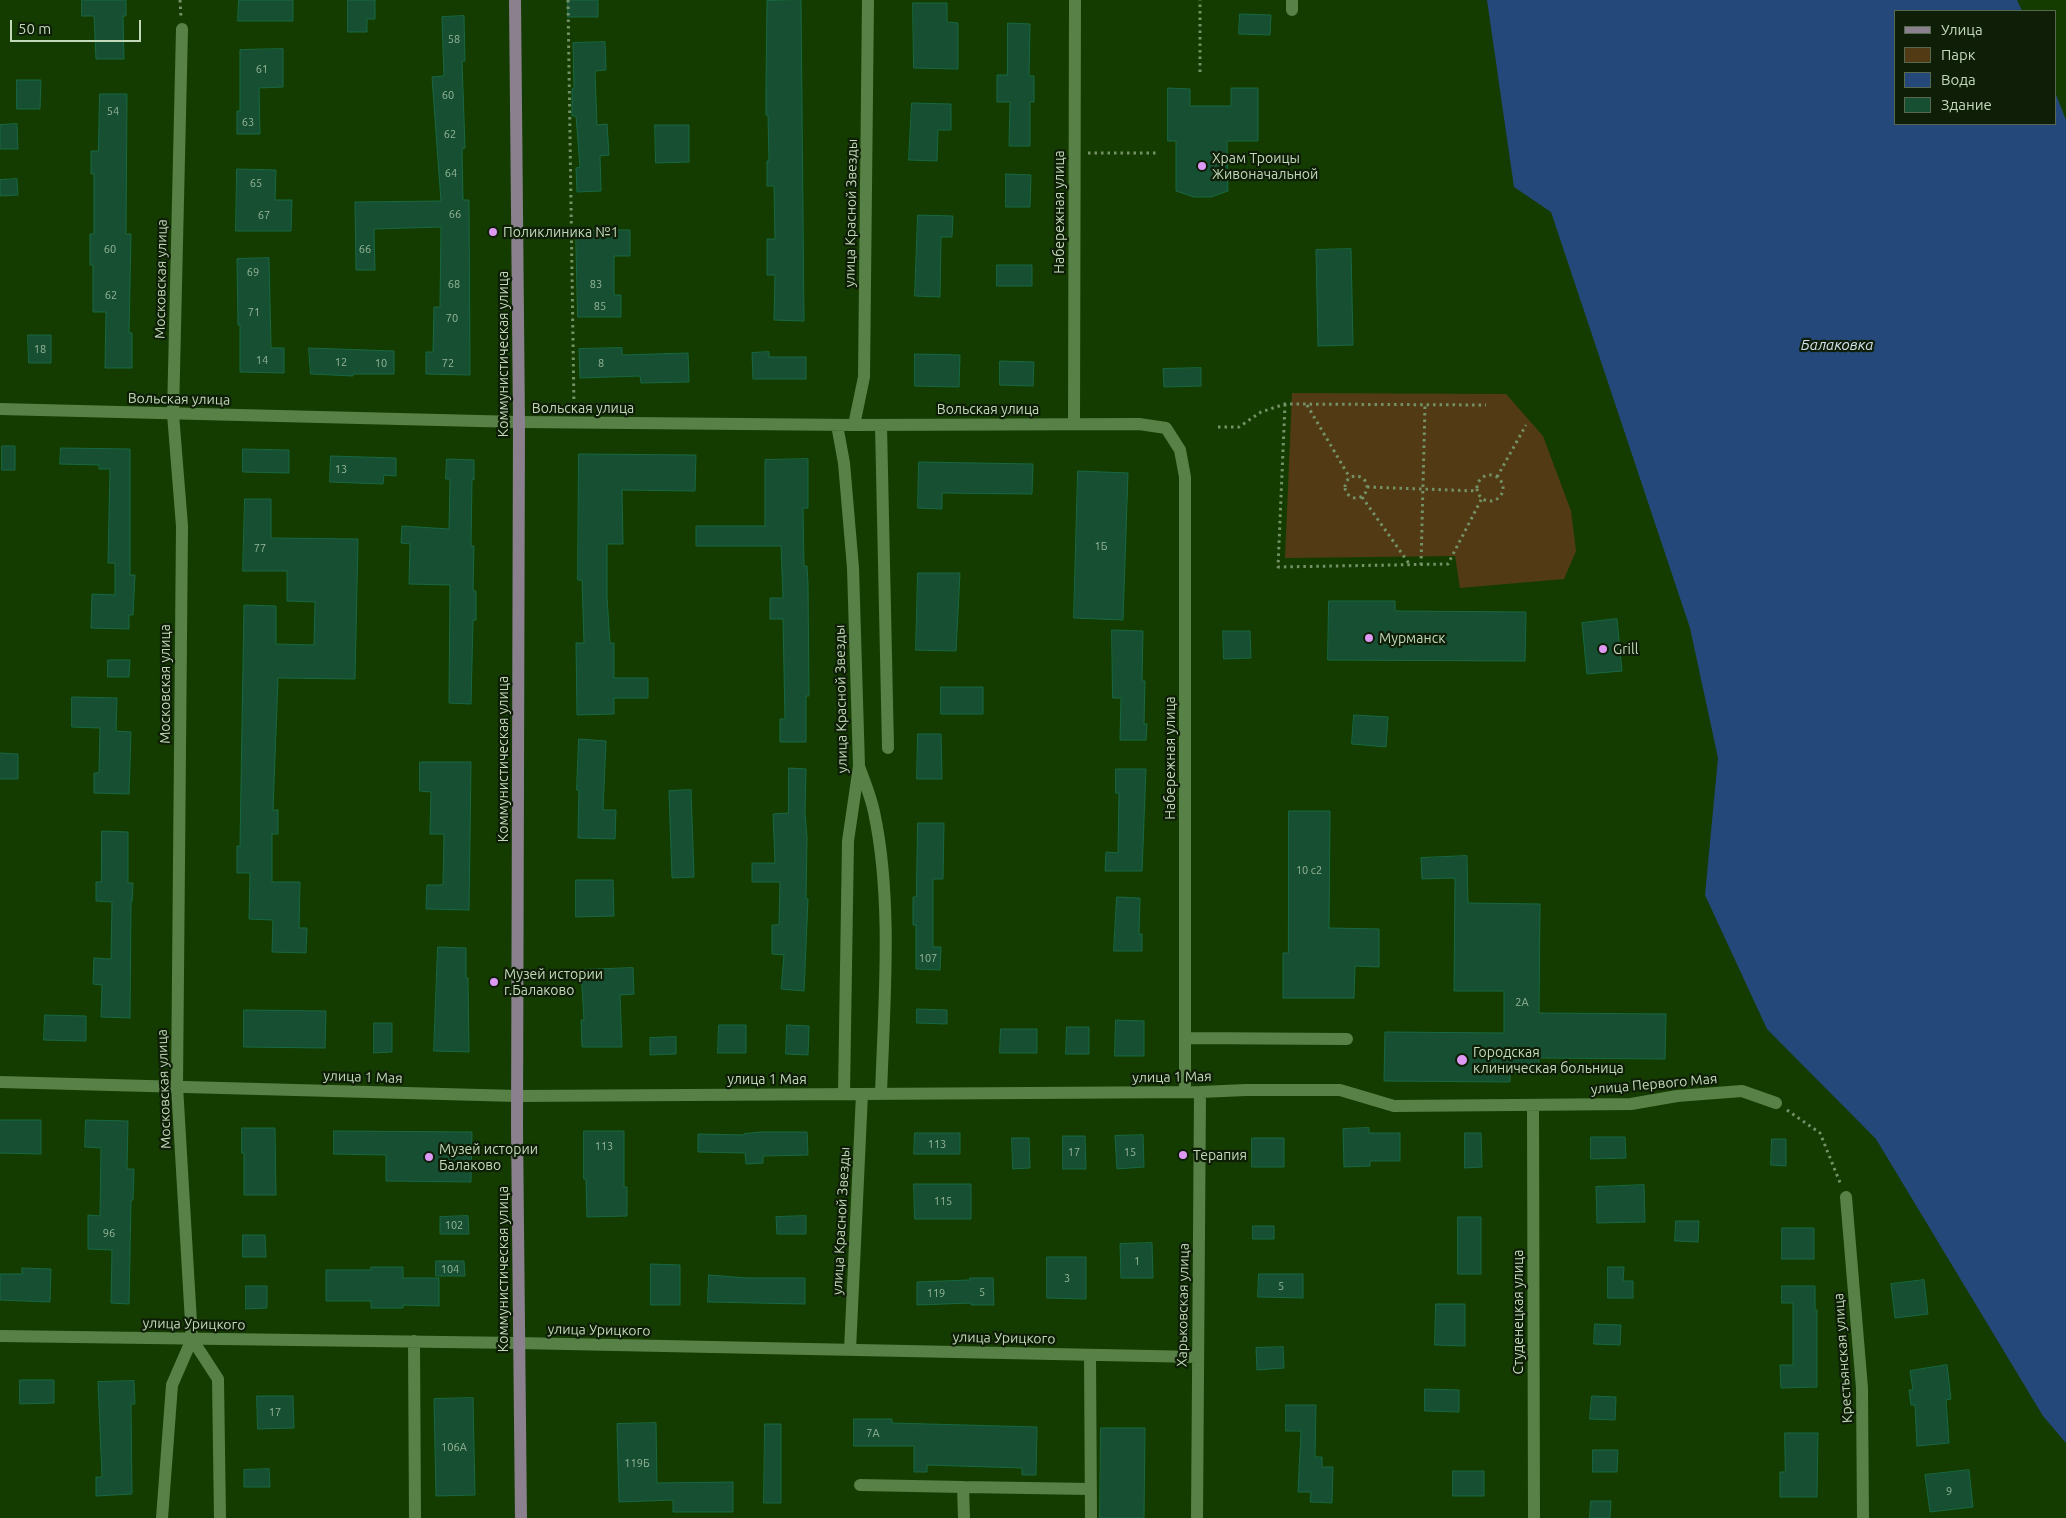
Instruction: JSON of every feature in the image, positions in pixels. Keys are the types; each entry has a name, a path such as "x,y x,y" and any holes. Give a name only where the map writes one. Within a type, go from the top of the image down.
{"main road":[{"name":"Коммунистическая улица","path":"515,0 519,422 517,1096 521,1518"}],"street":[{"name":"улица Красной Звезды","path":"854,425 864,377 868,0"},
{"name":"Набережная улица","path":"1074,424 1075,0"},
{"name":"Московская улица","path":"162,1518 172,1385 192,1339 177,1086 182,526 173,414 182,29"},
{"name":"Вольская улица","path":"0,409 574,423 836,425 1138,424 1166,428"},
{"name":"улица Красной Звезды","path":"836,425 844,463 853,568 859,766 848,842 844,1094"},
{"path":"881,425 888,748"},
{"name":"Набережная улица","path":"1166,428 1180,450 1185,477 1185,1092"},
{"path":"859,766 874,811 884,879 881,1094"},
{"path":"1185,1038 1347,1039"},
{"name":"улица 1 Мая","path":"0,1082 517,1096 1340,1090 1394,1106 1533,1106"},
{"name":"улица Первого Мая","path":"1533,1106 1631,1104 1677,1096 1742,1091 1776,1103"},
{"name":"Харьковская улица","path":"1196,1518 1200,1092"},
{"name":"улица Красной Звезды","path":"850,1350 862,1094"},
{"name":"Студенецкая улица","path":"1533,1106 1534,1518"},
{"name":"Крестьянская улица","path":"1846,1197 1862,1388 1863,1518"},
{"name":"улица Урицкого","path":"0,1336 414,1341 1198,1357"},
{"name":"Московская улица","path":"192,1339 218,1379 220,1518"},
{"path":"414,1341 415,1518"},
{"path":"1090,1355 1091,1518"},
{"path":"860,1485 1091,1489"},
{"path":"962,1487 964,1518"}],"path":[{"path":"568,0 574,423"},
{"path":"1200,0 1200,72"},
{"path":"1087,154 1158,153"},
{"path":"1284,404 1278,567 1448,564 1482,498"},
{"path":"1218,427 1239,426 1261,412 1284,404 1486,405"},
{"path":"1307,404 1350,478"},
{"path":"1421,565 1425,405"},
{"path":"1497,477 1526,425"},
{"path":"1488,475 1497,477 1503,484 1501,496 1490,501 1482,498 1477,491 1477,486 1483,477 1488,475"},
{"path":"1354,476 1363,479 1367,487 1362,496 1357,498 1348,494 1345,486 1350,478 1354,476"},
{"path":"1367,487 1477,491"},
{"path":"1362,496 1410,565"},
{"path":"1776,1103 1820,1133 1846,1197"}],"green space":[{"path":"1292,393 1506,394 1543,436 1571,511 1576,551 1564,579 1460,588 1455,556 1285,558"}],"water":[{"name":"Балаковка","path":"1487,0 2017,0 2022,10 1894,10 1894,125 2056,125 2056,95 2066,120 2066,1443 2043,1416 1876,1139 1767,1029 1705,895 1718,758 1690,628 1551,212 1514,187"}],"building":[{"path":"82,0 126,0 126,16 123,16 124,59 96,59 94,16 82,16"},
{"path":"239,0 293,0 293,21 238,21"},
{"path":"348,0 375,0 375,19 367,19 367,32 348,32"},
{"path":"568,0 598,0 598,17 568,17"},
{"path":"801,0 804,321 774,320 775,275 767,275 767,239 775,239 774,186 767,186 767,161 769,161 768,115 766,115 767,1"},
{"path":"913,3 947,3 947,22 958,23 958,69 914,68"},
{"path":"1240,14 1271,15 1270,35 1239,34"},
{"path":"464,16 465,61 462,61 465,148 462,149 463,200 469,200 470,375 426,374 426,352 433,352 434,307 440,307 441,227 374,229 375,270 356,270 355,202 441,201 432,77 444,76 442,17"},
{"path":"1008,23 1030,24 1029,76 1034,76 1034,102 1030,102 1030,146 1009,146 1010,102 997,102 997,75 1007,75"},
{"path":"605,42 606,70 595,71 597,125 607,124 609,155 600,156 601,191 577,192 576,168 580,167 576,116 572,116 572,89 574,88 573,43"},
{"path":"283,49 283,87 259,88 260,134 237,134 237,111 240,111 240,50"},
{"path":"17,80 41,80 40,109 17,109"},
{"name":"Храм Троицы Живоначальной","path":"1168,88 1190,89 1190,106 1231,106 1231,88 1258,88 1258,141 1227,141 1228,191 1211,197 1194,197 1176,191 1176,141 1168,141"},
{"path":"100,94 127,94 126,234 131,234 129,333 132,333 132,368 105,368 106,312 93,312 93,265 90,265 90,234 94,234 94,174 91,174 91,151 98,151"},
{"path":"912,103 951,104 951,130 938,130 937,161 909,160"},
{"path":"17,124 18,149 0,149 0,125"},
{"path":"655,125 689,125 689,162 656,163"},
{"path":"237,169 276,170 275,200 292,200 291,231 236,231"},
{"path":"1006,174 1031,175 1030,207 1006,207"},
{"path":"17,179 18,195 0,196 0,180"},
{"path":"918,215 953,216 952,237 941,237 940,297 915,296"},
{"path":"576,230 630,230 630,256 614,256 614,295 621,295 621,317 578,317"},
{"path":"1351,249 1353,345 1318,346 1316,250"},
{"path":"269,258 271,348 284,348 284,373 240,372 237,259"},
{"path":"997,265 1032,265 1032,286 997,286"},
{"path":"28,335 51,335 51,363 29,363"},
{"path":"309,348 394,351 394,374 353,374 353,376 311,374"},
{"path":"622,348 622,355 688,353 689,382 641,383 640,376 580,378 579,349"},
{"path":"769,352 769,357 806,357 806,379 753,379 752,353"},
{"path":"915,354 960,355 959,387 915,386"},
{"path":"1000,361 1034,362 1033,386 1000,385"},
{"path":"1201,368 1201,386 1164,387 1163,369"},
{"path":"2,446 15,446 15,470 2,470"},
{"path":"61,448 130,449 130,575 135,575 133,615 129,615 129,629 91,628 92,594 115,595 115,563 108,563 110,469 99,469 99,465 60,464"},
{"path":"243,449 289,450 289,473 243,472"},
{"path":"579,454 696,455 695,491 622,490 623,544 607,544 607,597 610,643 614,643 614,678 648,678 648,698 614,698 614,714 577,715 576,643 584,643 582,580 578,580"},
{"path":"331,456 396,458 396,476 384,475 383,484 330,482"},
{"path":"447,459 474,460 471,546 474,546 473,591 476,591 476,620 473,620 471,704 449,703 450,585 409,584 410,544 401,543 402,526 449,529 450,479 446,479"},
{"path":"808,459 808,508 803,508 804,566 807,566 808,584 809,696 806,696 806,742 780,742 780,719 785,719 783,619 770,619 770,598 783,598 781,546 696,546 696,526 765,526 765,460"},
{"path":"919,462 1033,464 1032,494 942,493 942,509 918,508"},
{"path":"1078,471 1128,473 1123,620 1074,618"},
{"path":"245,499 271,499 271,538 358,539 355,679 278,678 273,810 278,810 278,834 272,834 272,882 300,882 299,928 307,928 306,953 272,952 273,920 249,919 250,873 237,873 237,846 240,846 244,605 276,606 276,644 314,645 315,602 287,601 287,571 243,571"},
{"path":"918,573 960,573 956,651 916,650"},
{"path":"1329,601 1395,601 1395,611 1526,612 1525,661 1328,660"},
{"path":"1617,619 1622,671 1587,674 1582,623"},
{"path":"1112,630 1143,631 1142,681 1145,681 1144,724 1147,724 1146,740 1120,740 1121,698 1113,698"},
{"path":"1223,631 1250,631 1251,658 1224,659"},
{"path":"108,660 130,660 129,677 108,677"},
{"path":"941,687 983,687 983,714 941,714"},
{"path":"72,697 117,698 116,731 131,732 129,794 94,793 94,773 99,773 100,728 72,727"},
{"path":"1354,715 1388,717 1386,747 1352,744"},
{"path":"918,734 941,734 942,779 917,779"},
{"path":"579,739 606,741 603,810 616,810 615,839 578,838"},
{"path":"0,753 18,754 18,779 0,779"},
{"path":"420,762 471,762 469,910 426,909 427,885 443,885 444,834 430,834 431,792 420,791"},
{"path":"789,768 806,769 806,899 808,899 804,991 781,989 784,955 772,954 772,925 779,925 780,882 752,882 752,863 775,863 773,814 788,813"},
{"path":"1116,769 1146,769 1142,871 1105,871 1106,852 1118,853 1119,793 1116,793"},
{"path":"691,790 694,877 672,878 669,791"},
{"path":"1289,811 1330,811 1329,928 1379,929 1379,967 1355,966 1354,998 1283,998 1283,953 1288,953"},
{"path":"918,823 944,823 943,879 933,879 933,947 941,947 940,970 916,969 916,925 913,925 913,897 916,897"},
{"path":"102,831 128,832 128,883 133,883 131,902 130,1018 101,1017 102,985 93,984 94,958 111,959 112,902 96,901 96,882 101,882"},
{"path":"1467,856 1468,903 1540,904 1539,1013 1666,1014 1665,1059 1539,1058 1539,1072 1510,1072 1510,1082 1384,1081 1385,1032 1504,1033 1504,991 1454,991 1455,878 1422,879 1421,858"},
{"path":"576,880 613,880 614,916 576,917"},
{"path":"1117,897 1140,898 1139,934 1142,934 1142,951 1114,951"},
{"path":"438,947 466,948 469,1052 434,1051"},
{"path":"633,968 634,994 620,995 622,1047 582,1047 581,1020 584,1020 581,970"},
{"path":"917,1009 947,1010 947,1024 917,1023"},
{"path":"244,1010 326,1011 325,1048 244,1047"},
{"path":"45,1015 86,1016 86,1041 44,1040"},
{"path":"1116,1020 1144,1021 1144,1056 1115,1056"},
{"path":"374,1023 392,1023 392,1052 374,1053"},
{"path":"719,1025 746,1025 746,1053 718,1053"},
{"path":"787,1025 809,1026 808,1055 786,1054"},
{"path":"1067,1027 1089,1027 1089,1054 1066,1054"},
{"path":"1001,1029 1037,1029 1037,1053 1000,1053"},
{"path":"676,1037 676,1054 650,1055 650,1038"},
{"path":"0,1120 41,1120 41,1154 0,1153"},
{"path":"86,1120 128,1121 127,1169 134,1169 133,1200 131,1200 129,1304 111,1303 112,1250 88,1249 88,1215 100,1216 101,1148 85,1147"},
{"path":"242,1128 275,1128 276,1195 244,1195"},
{"path":"1369,1128 1369,1133 1400,1133 1400,1161 1370,1161 1370,1166 1344,1167 1343,1129"},
{"name":"Музей истории Балаково","path":"334,1131 472,1132 471,1182 386,1181 386,1155 334,1154"},
{"path":"584,1131 624,1131 624,1187 627,1187 627,1216 587,1217 586,1179 584,1179"},
{"path":"761,1132 807,1132 808,1155 763,1156 763,1163 746,1164 745,1153 698,1152 698,1134 744,1135"},
{"path":"915,1133 960,1133 960,1154 914,1154"},
{"path":"1465,1133 1481,1133 1482,1167 1465,1168"},
{"path":"1143,1135 1144,1167 1117,1169 1115,1136"},
{"path":"1063,1136 1085,1136 1086,1169 1063,1169"},
{"path":"1591,1137 1625,1137 1626,1158 1591,1159"},
{"path":"1012,1138 1029,1138 1030,1168 1013,1169"},
{"path":"1252,1138 1284,1138 1284,1167 1252,1167"},
{"path":"1772,1139 1786,1139 1786,1166 1771,1165"},
{"path":"914,1184 971,1184 971,1219 915,1219"},
{"path":"1644,1185 1645,1222 1597,1223 1596,1187"},
{"path":"468,1216 469,1234 440,1234 440,1217"},
{"path":"806,1216 806,1234 777,1234 776,1217"},
{"path":"1458,1217 1481,1217 1481,1274 1458,1274"},
{"path":"1676,1221 1699,1221 1698,1242 1675,1241"},
{"path":"1253,1226 1274,1226 1274,1239 1253,1239"},
{"path":"1782,1228 1814,1228 1814,1259 1782,1259"},
{"path":"243,1235 265,1235 266,1257 243,1257"},
{"path":"1152,1243 1153,1278 1121,1278 1120,1244"},
{"path":"1047,1257 1086,1257 1086,1299 1047,1298"},
{"path":"436,1261 464,1261 465,1276 436,1276"},
{"path":"651,1264 680,1265 680,1305 651,1305"},
{"path":"371,1267 403,1267 403,1278 439,1278 439,1306 403,1305 403,1308 371,1308 371,1301 326,1301 326,1270 371,1270"},
{"path":"1608,1267 1624,1267 1623,1281 1633,1281 1633,1298 1608,1298"},
{"path":"22,1268 51,1269 50,1302 0,1300 0,1274 22,1274"},
{"path":"1259,1274 1303,1274 1303,1298 1258,1297"},
{"path":"709,1275 747,1278 805,1278 805,1304 708,1302"},
{"path":"970,1278 993,1278 994,1305 971,1305 971,1303 917,1305 917,1282 970,1280"},
{"path":"1924,1280 1928,1314 1895,1318 1891,1284"},
{"path":"246,1286 267,1286 267,1308 246,1309"},
{"path":"1782,1286 1815,1286 1815,1310 1817,1310 1817,1387 1781,1388 1780,1365 1793,1365 1793,1303 1782,1303"},
{"path":"1436,1304 1465,1304 1465,1346 1435,1345"},
{"path":"1595,1324 1621,1325 1620,1345 1594,1344"},
{"path":"1283,1347 1284,1368 1257,1370 1256,1348"},
{"path":"1947,1365 1951,1399 1946,1400 1949,1443 1917,1446 1915,1405 1911,1405 1909,1390 1913,1390 1910,1371"},
{"path":"20,1380 54,1380 54,1403 20,1404"},
{"path":"134,1381 135,1404 131,1404 132,1494 96,1496 96,1477 102,1477 98,1382"},
{"path":"1425,1389 1459,1390 1459,1412 1425,1411"},
{"path":"257,1396 293,1396 294,1428 258,1429"},
{"path":"1592,1396 1616,1397 1615,1420 1590,1419"},
{"path":"473,1398 475,1495 436,1496 434,1399"},
{"path":"1286,1405 1316,1405 1315,1457 1322,1457 1322,1467 1333,1467 1332,1503 1310,1502 1311,1492 1298,1492 1301,1431 1286,1431"},
{"path":"854,1419 892,1419 892,1423 1037,1427 1036,1475 1022,1475 1022,1468 927,1465 927,1472 914,1472 914,1446 854,1446"},
{"path":"656,1423 657,1483 733,1482 733,1512 673,1512 673,1500 619,1502 617,1424"},
{"path":"765,1424 781,1424 781,1503 764,1503"},
{"path":"1101,1428 1145,1428 1144,1518 1100,1518"},
{"path":"1785,1433 1818,1433 1817,1497 1780,1497 1780,1472 1785,1472"},
{"path":"1593,1450 1618,1450 1617,1472 1593,1472"},
{"path":"269,1469 270,1487 244,1487 244,1470"},
{"path":"1969,1470 1973,1507 1930,1512 1925,1475"},
{"path":"1453,1471 1484,1471 1484,1496 1453,1496"},
{"path":"1591,1501 1611,1501 1610,1518 1590,1518"}],"place":[{"name":"Храм Троицы Живоначальной","path":"1202,166"},
{"name":"Поликлиника №1","path":"493,232"},
{"name":"Мурманск","path":"1369,638"},
{"name":"Grill","path":"1603,649"},
{"name":"Музей истории г.Балаково","path":"494,982"},
{"name":"Городская клиническая больница","path":"1462,1060"},
{"name":"Терапия","path":"1183,1155"},
{"name":"Музей истории Балаково","path":"429,1157"}]}
